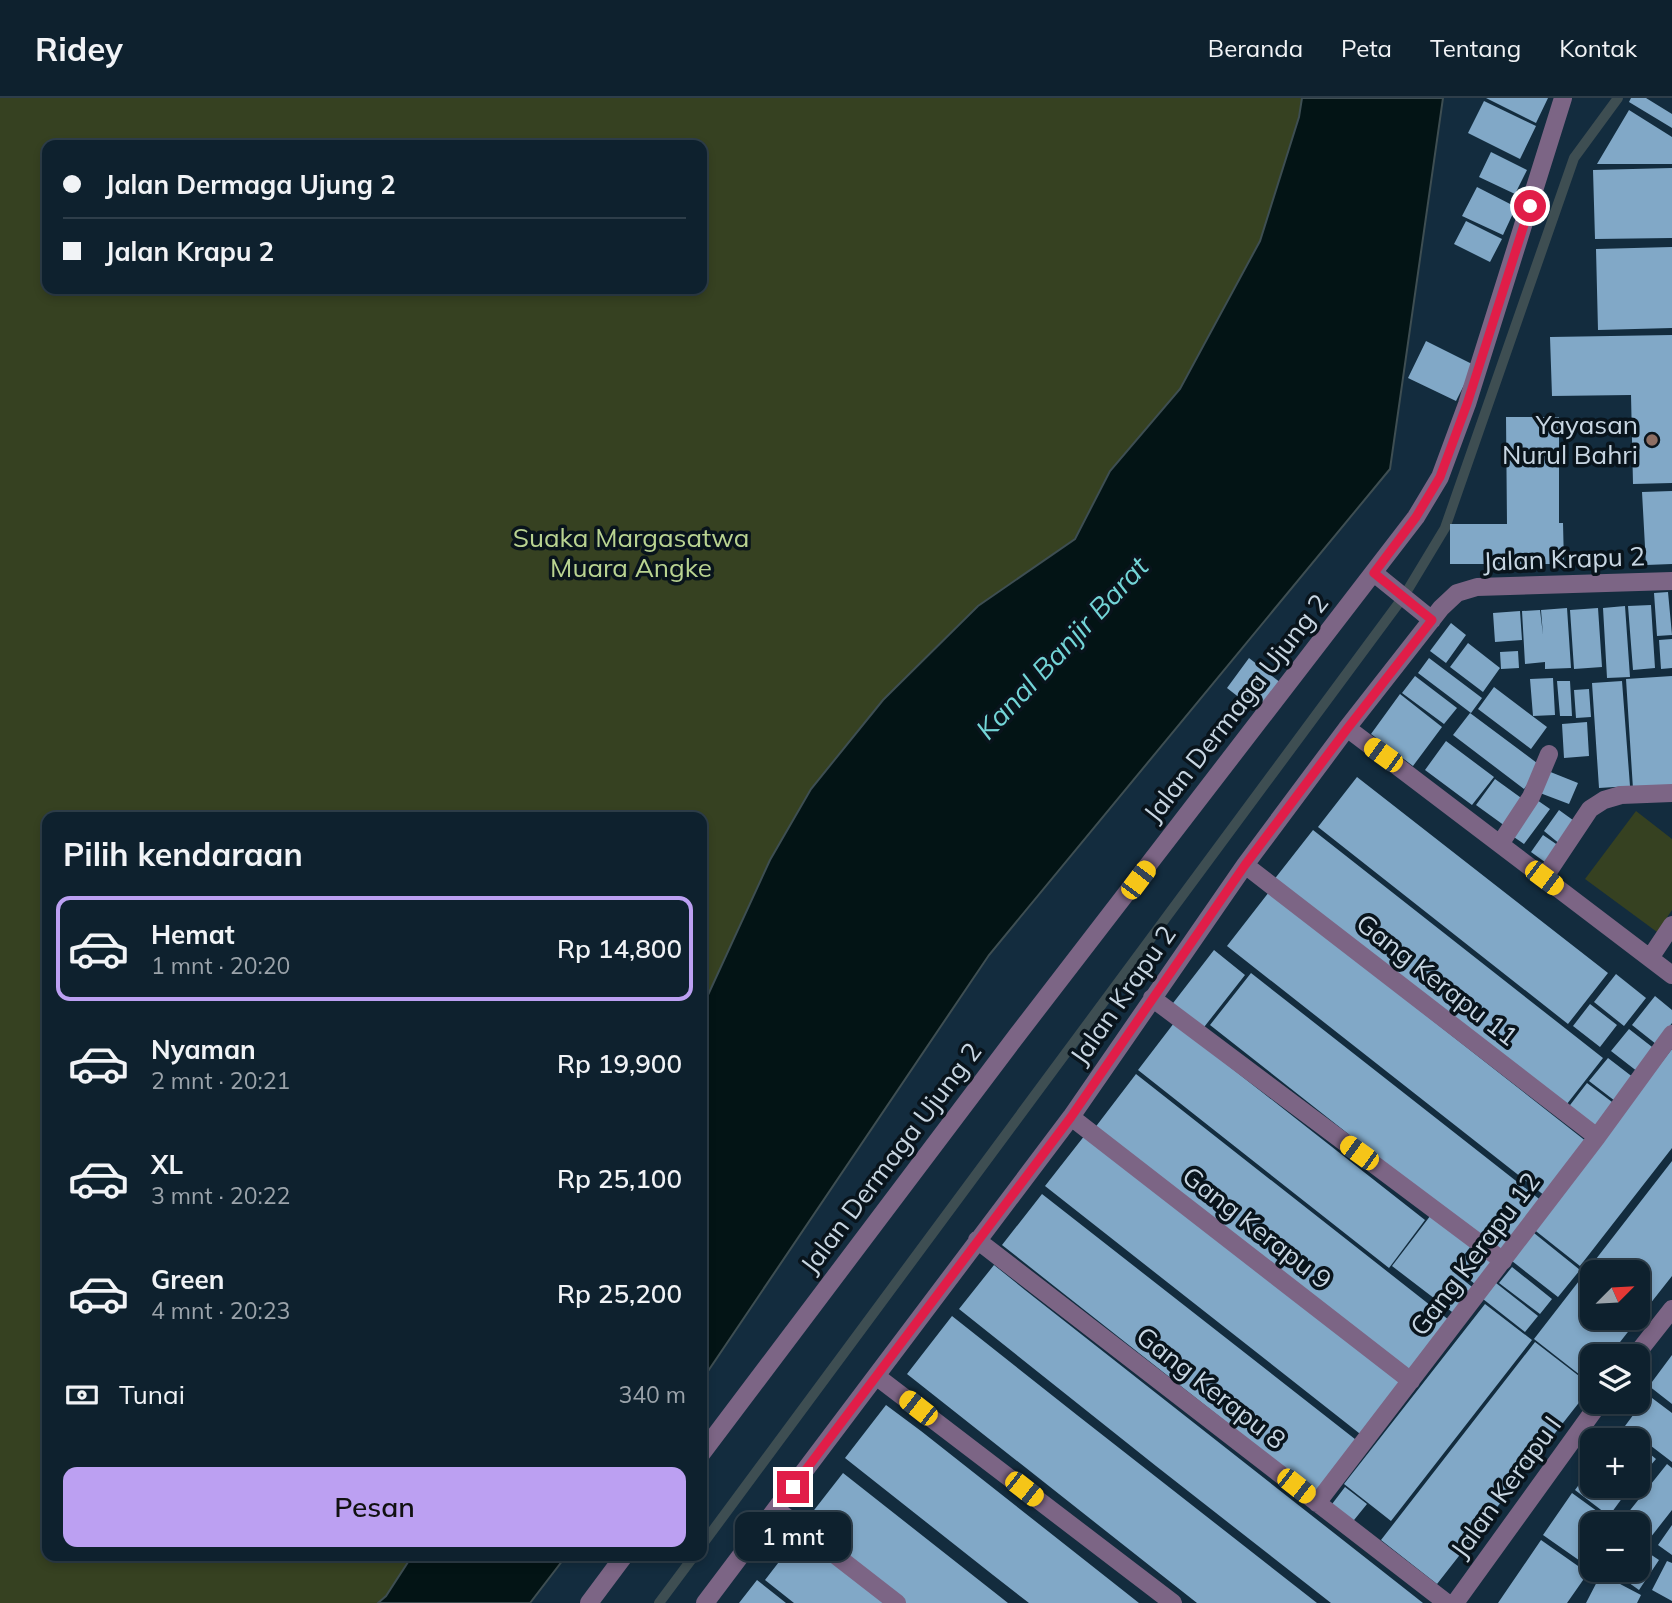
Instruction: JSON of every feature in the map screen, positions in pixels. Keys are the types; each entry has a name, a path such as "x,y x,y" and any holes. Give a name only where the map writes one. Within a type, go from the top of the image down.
{"street":[{"name":"Jalan Dermaga Ujung 2","path":"707,1446 1018,1034 1378,577 1440,477 1467,404 1563,98"},
{"path":"1378,577 1427,616"},
{"name":"Jalan Krapu 2","path":"705,1603 1071,1117 1245,865 1427,616 1457,593 1477,587 1672,581"},
{"path":"1347,729 1672,975"},
{"path":"1500,844 1531,797 1549,754"},
{"path":"1544,878 1590,809 1604,800 1621,795 1672,793"},
{"name":"Gang Kerapu 11","path":"1245,865 1597,1137"},
{"path":"1650,958 1672,925"},
{"path":"1152,998 1503,1261"},
{"name":"Gang Kerapu 12","path":"1317,1503 1597,1137 1672,1034"},
{"name":"Gang Kerapu 9","path":"1071,1117 1411,1381"},
{"name":"Gang Kerapu 8","path":"977,1240 1447,1603"},
{"path":"1644,1344 1672,1309"},
{"path":"876,1376 1173,1603"},
{"name":"Jalan Kerapu I","path":"1455,1603 1591,1414"},
{"path":"776,1510 897,1603"},
{"path":"589,1603 620,1561"}],"green space":[{"name":"Suaka Margasatwa Muara Angke","path":"0,98 1302,98 1299,117 1260,241 1180,389 1110,471 1074,539 978,606 883,700 811,789 770,860 707,997 707,812 42,812 42,1561 409,1561 386,1596 378,1603 0,1603"},
{"path":"1636,811 1672,839 1672,910 1657,932 1585,879"}],"water":[{"name":"Kanal Banjir Barat","path":"1302,98 1443,98 1390,469 989,955 707,1373 707,997 770,860 811,789 883,700 978,606 1075,539 1110,471 1180,389 1260,241 1299,117"},
{"path":"409,1561 562,1561 530,1603 378,1603 386,1596"}],"building":[{"path":"1486,98 1548,98 1536,123"},
{"path":"1631,98 1646,98 1672,114 1672,128 1629,102"},
{"path":"1484,101 1536,126 1520,159 1468,133"},
{"path":"1629,110 1672,137 1672,164 1597,164"},
{"path":"1491,152 1527,170 1515,194 1479,177"},
{"path":"1672,168 1672,238 1595,239 1593,170"},
{"path":"1477,187 1516,207 1503,235 1462,216"},
{"path":"1466,221 1502,239 1490,262 1454,244"},
{"path":"1672,247 1672,328 1598,330 1596,249"},
{"name":"Yayasan Nurul Bahri","path":"1672,335 1672,483 1633,484 1631,395 1552,396 1550,337"},
{"path":"1426,341 1474,365 1456,401 1408,378"},
{"path":"1506,417 1559,417 1559,523 1563,523 1564,564 1450,564 1450,524 1507,524"},
{"path":"1672,491 1672,564 1646,565 1642,492"},
{"path":"1668,592 1672,635 1657,636 1654,593"},
{"path":"1651,605 1655,668 1633,670 1628,606"},
{"path":"1625,606 1630,677 1607,678 1603,608"},
{"path":"1567,608 1571,668 1545,669 1545,662 1525,664 1522,611 1540,610 1543,635 1541,610"},
{"path":"1598,608 1602,667 1574,669 1570,610"},
{"path":"1520,611 1522,640 1495,642 1493,613"},
{"path":"1451,623 1466,635 1446,663 1430,651"},
{"path":"1672,639 1672,668 1661,669 1659,640"},
{"path":"1468,643 1500,668 1483,692 1450,667"},
{"path":"1518,651 1519,668 1501,669 1500,652"},
{"path":"1249,658 1281,683 1259,713 1227,688"},
{"path":"1429,658 1482,698 1471,713 1418,673"},
{"path":"1415,676 1457,708 1444,724 1402,693"},
{"path":"1672,676 1672,787 1633,789 1626,679"},
{"path":"1553,678 1555,715 1533,716 1530,679"},
{"path":"1557,681 1570,681 1572,716 1560,716"},
{"path":"1622,681 1630,786 1599,788 1592,683"},
{"path":"1494,687 1547,727 1531,749 1478,709"},
{"path":"1589,689 1591,717 1576,718 1574,690"},
{"path":"1400,694 1442,727 1413,766 1371,734"},
{"path":"1470,713 1541,766 1524,789 1453,735"},
{"path":"1587,722 1589,756 1564,758 1562,724"},
{"path":"1446,741 1494,777 1472,805 1425,770"},
{"path":"1548,771 1578,783 1569,804 1540,793"},
{"path":"1357,777 1608,973 1568,1024 1318,827"},
{"path":"1495,779 1524,800 1505,826 1476,805"},
{"path":"1537,800 1550,809 1524,844 1511,835"},
{"path":"1559,810 1577,823 1561,845 1544,831"},
{"path":"1313,830 1603,1058 1563,1109 1273,881"},
{"path":"1543,835 1562,848 1549,865 1531,852"},
{"path":"1269,892 1587,1142 1545,1196 1227,946"},
{"path":"1214,950 1245,975 1201,1031 1170,1007"},
{"path":"1251,973 1543,1202 1502,1255 1210,1025"},
{"path":"1616,974 1646,998 1624,1026 1594,1002"},
{"path":"1655,996 1672,1010 1672,1023 1656,1044 1632,1025"},
{"path":"1590,1004 1617,1025 1600,1047 1573,1026"},
{"path":"1174,1023 1425,1220 1389,1268 1138,1070"},
{"path":"1629,1029 1656,1050 1638,1072 1611,1051"},
{"path":"1672,1049 1672,1148 1585,1260 1580,1260 1580,1266 1532,1228"},
{"path":"1608,1058 1634,1078 1615,1101 1589,1081"},
{"path":"1136,1074 1449,1320 1407,1375 1094,1129"},
{"path":"1587,1083 1616,1105 1595,1131 1567,1109"},
{"path":"1085,1135 1404,1386 1364,1437 1045,1186"},
{"path":"1672,1161 1672,1276 1650,1304 1650,1260 1595,1260"},
{"path":"1042,1194 1360,1443 1319,1495 1002,1245"},
{"path":"1434,1211 1474,1242 1452,1271 1476,1290 1456,1315 1392,1266"},
{"path":"1534,1233 1580,1270 1558,1297 1512,1261"},
{"path":"1474,1244 1499,1263 1480,1288 1456,1269"},
{"path":"994,1265 1423,1603 1331,1603 1156,1466 959,1309"},
{"path":"1512,1267 1552,1299 1540,1314 1499,1283"},
{"path":"1580,1280 1580,1330 1629,1330 1618,1344 1580,1344 1580,1375 1534,1339"},
{"path":"1496,1283 1538,1316 1525,1332 1483,1299"},
{"path":"1485,1304 1532,1340 1391,1521 1344,1484"},
{"path":"952,1316 1317,1603 1197,1603 907,1374"},
{"path":"1535,1342 1580,1377 1580,1401 1437,1584 1381,1540"},
{"path":"1672,1355 1672,1404 1650,1385"},
{"path":"1650,1396 1672,1413 1672,1462 1650,1445 1650,1428 1625,1426 1634,1414 1650,1414"},
{"path":"886,1405 1139,1603 1029,1603 993,1575 845,1458"},
{"path":"1650,1454 1656,1459 1650,1466"},
{"path":"1667,1464 1672,1468 1672,1510 1650,1538 1650,1512 1629,1512 1640,1498 1650,1498 1650,1485"},
{"path":"843,1473 1008,1603 906,1603 804,1523"},
{"path":"1345,1487 1367,1504 1350,1525 1329,1508"},
{"path":"1572,1493 1598,1512 1580,1512 1580,1561 1543,1535"},
{"path":"1585,1498 1622,1498 1612,1512 1604,1512"},
{"path":"1672,1525 1672,1555 1658,1545"},
{"path":"802,1532 892,1603 794,1603 765,1580"},
{"path":"1541,1540 1580,1567 1582,1582 1567,1603 1498,1603"},
{"path":"1650,1554 1659,1560 1650,1574"},
{"path":"1667,1561 1672,1563 1672,1601 1652,1590"},
{"path":"757,1580 786,1603 739,1603"},
{"path":"1597,1582 1616,1582 1641,1595 1637,1603 1586,1603"},
{"path":"1628,1582 1644,1582 1639,1590"}],"waterway":[{"path":"707,1538 1404,596 1445,528 1574,158 1618,98"},
{"path":"659,1603 690,1561"}],"place":[{"name":"Yayasan Nurul Bahri","path":"1652,440"}],"route":[{"path":"793,1487 1071,1117 1245,865 1432,620 1374,573 1416,517 1440,477 1467,404 1530,206"}]}
